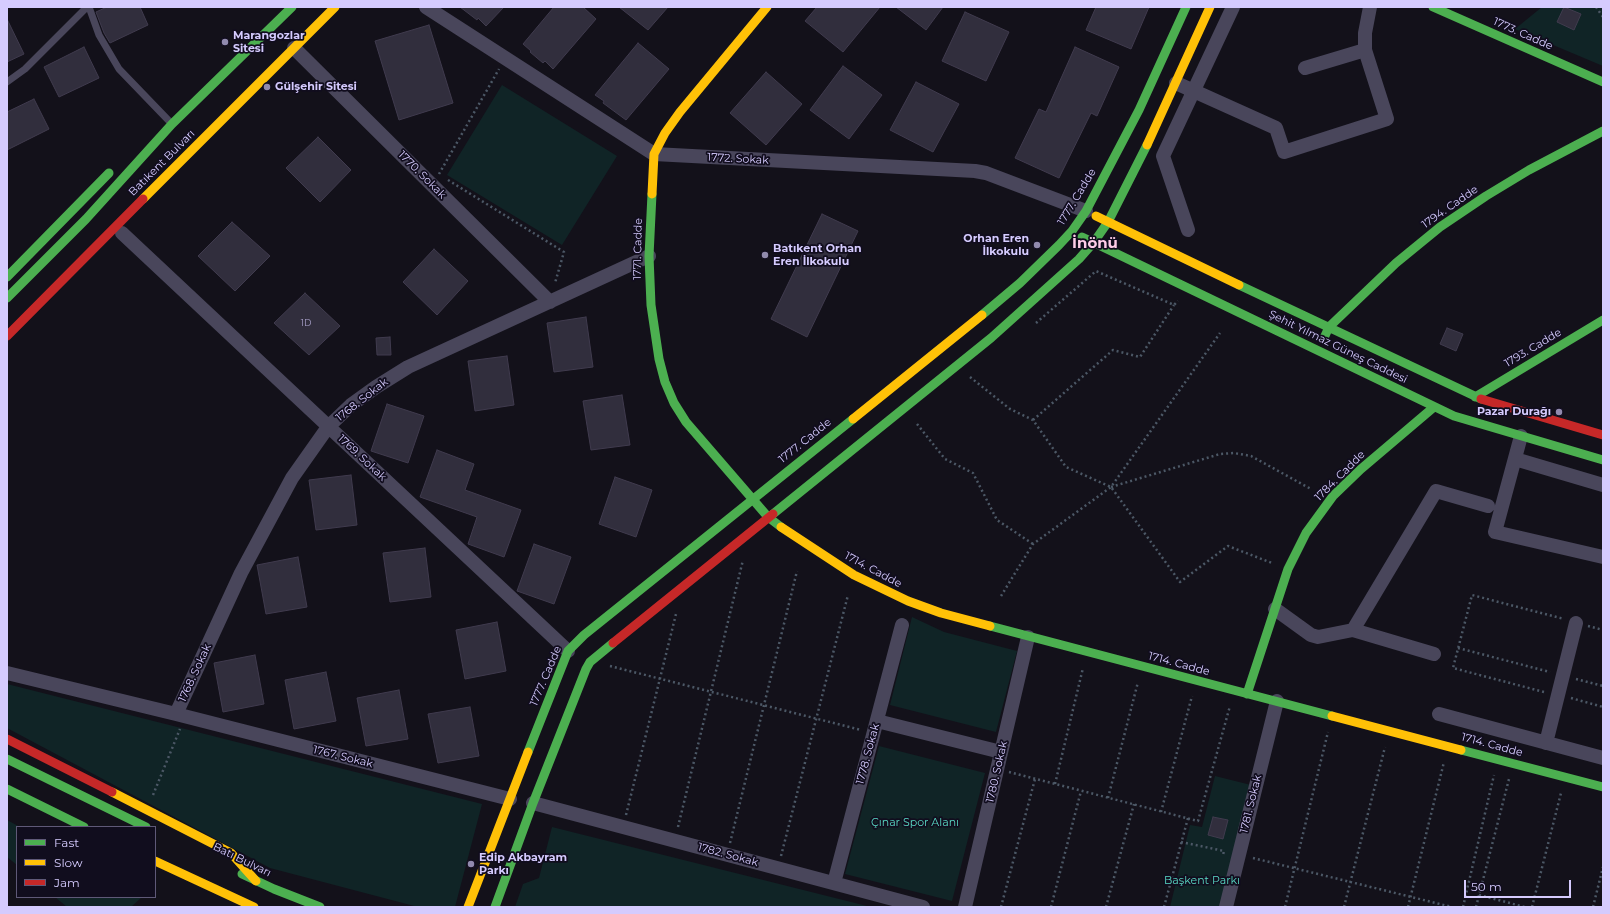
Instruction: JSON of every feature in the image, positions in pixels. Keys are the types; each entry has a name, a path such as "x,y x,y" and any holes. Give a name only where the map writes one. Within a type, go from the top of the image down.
{"main road":[{"name":"Batıkent Bulvarı","path":"7,298 86,219 172,124 292,7"},
{"name":"Batıkent Bulvarı","path":"10,339 138,204 335,7"},
{"name":"1771. Cadde","path":"766,7 680,112 665,133 654,154 649,256 650,286 659,359 665,382 674,403 686,422 768,518"},
{"name":"1777. Cadde","path":"468,907 568,651 584,635 1020,283 1072,231 1086,211 1139,110 1186,7"},
{"path":"495,907 533,803 590,662 991,338 1058,280 1094,242 1108,222 1160,119 1210,7"},
{"name":"1773. Cadde","path":"1433,7 1603,82"},
{"name":"1794. Cadde","path":"1329,327 1396,263 1440,227 1528,170 1603,131"},
{"path":"7,277 108,173 148,150"},
{"path":"10,339 50,303 122,233 138,214 138,204"},
{"name":"Şehit Yılmaz Güneş Caddesi","path":"1086,211 1475,397 1603,435"},
{"name":"Şehit Yılmaz Güneş Caddesi","path":"1072,231 1434,407 1475,423 1603,460"},
{"name":"1793. Cadde","path":"1475,397 1603,320"},
{"path":"1318,350 1329,327"},
{"name":"1784. Cadde","path":"1247,694 1288,569 1306,533 1333,496 1361,469 1434,407"},
{"name":"1714. Cadde","path":"768,518 854,575 901,598 941,613 1603,787"},
{"path":"7,739 230,853 256,881"},
{"path":"7,759 144,826"},
{"path":"7,789 82,826"},
{"path":"156,861 254,907"},
{"name":"Batı Bulvarı","path":"235,871 320,907"},
{"path":"187,886 205,885"}],"street":[{"name":"1772. Sokak","path":"426,7 654,154 975,171 986,173 1086,211"},
{"path":"1188,230 1162,156 1233,7"},
{"path":"1176,83 1276,128 1284,152 1387,120 1365,50 1365,34 1370,7"},
{"name":"1770. Sokak","path":"294,48 550,302"},
{"path":"1306,68 1365,50"},
{"name":"1769. Sokak","path":"122,233 568,651"},
{"name":"1768. Sokak","path":"180,715 241,573 292,478 328,427 351,405 408,367 649,256"},
{"path":"1521,436 1495,532 1603,557"},
{"path":"1515,459 1603,485"},
{"path":"1353,630 1436,491 1488,506"},
{"path":"1275,609 1311,635 1318,637 1353,630 1434,654"},
{"path":"1546,743 1576,623"},
{"name":"1778. Sokak","path":"834,884 902,625"},
{"name":"1780. Sokak","path":"965,907 1028,637"},
{"name":"1767. Sokak","path":"7,673 180,715 510,799"},
{"name":"1781. Sokak","path":"1226,907 1277,702"},
{"path":"1439,714 1603,758"},
{"path":"875,727 1001,752"},
{"name":"1782. Sokak","path":"533,803 923,907"}],"lane":[{"path":"7,82 25,69 88,7 99,35 119,69 172,124"}],"path":[{"path":"1596,7 1603,17"},
{"path":"433,186 505,58"},
{"path":"446,179 564,252 550,302"},
{"path":"1031,327 1096,271 1174,305"},
{"path":"1033,420 1113,350 1140,357 1174,305 1189,288"},
{"path":"1001,596 1033,544 1111,487 1220,333"},
{"path":"957,366 1010,409 1033,420 1066,467 1111,487 1180,582 1228,546 1288,569"},
{"path":"971,378 977,373"},
{"path":"918,424 945,459 973,473 997,520 1033,544"},
{"path":"1111,487 1220,454 1234,453 1251,456 1312,489"},
{"path":"674,841 744,555"},
{"path":"726,855 797,571"},
{"path":"778,868 848,595"},
{"path":"1603,630 1472,595 1453,668 1603,707"},
{"path":"623,827 676,613"},
{"path":"1458,648 1603,686"},
{"path":"1055,784 1087,652"},
{"path":"590,662 817,718 875,727"},
{"path":"1108,798 1142,666"},
{"path":"1162,812 1196,681"},
{"path":"997,769 1198,821 1234,690"},
{"path":"146,810 180,715"},
{"path":"1286,907 1332,716"},
{"path":"1344,907 1389,731"},
{"path":"1408,907 1448,746"},
{"path":"1462,907 1498,759"},
{"path":"1476,907 1513,763"},
{"path":"1532,907 1565,777"},
{"path":"1001,907 1035,779"},
{"path":"1051,907 1081,791"},
{"path":"1106,907 1134,804"},
{"path":"1164,907 1188,818"},
{"path":"1181,842 1224,851 1222,858"},
{"path":"1239,854 1452,907"},
{"path":"1592,907 1603,867"},
{"path":"1479,895 1525,907"}],"green space":[{"path":"1542,7 1603,7 1603,66 1515,29"},
{"path":"502,85 617,156 562,245 447,175"},
{"path":"912,617 944,632 1017,651 996,732 890,705"},
{"path":"7,684 482,804 455,907 418,907 270,868 7,728"},
{"name":"Çınar Spor Alanı","path":"879,746 985,773 952,901 845,874"},
{"name":"Başkent Parkı","path":"1215,776 1251,785 1221,907 1170,907 1190,825 1202,827"},
{"path":"7,820 18,826 16,826 16,864 7,857"},
{"path":"552,827 871,907 515,907 523,884 539,878"},
{"path":"56,898 141,898 131,907 67,907"}],"building":[{"path":"107,7 140,7 148,25 110,43 104,33 96,12"},
{"path":"460,7 504,7 486,26 478,18 477,20"},
{"path":"554,7 583,7 596,19 553,69 545,61 543,63 523,44"},
{"path":"619,7 668,7 648,30"},
{"path":"817,7 880,7 843,52 805,21"},
{"path":"896,7 943,7 926,30"},
{"path":"1096,7 1149,7 1131,49 1086,30"},
{"path":"1564,7 1581,14 1574,30 1557,22"},
{"path":"965,12 1009,32 986,81 942,61"},
{"path":"7,19 24,54 7,62"},
{"path":"429,25 453,103 399,120 375,41"},
{"path":"638,43 669,69 626,120 603,103 604,101 595,95"},
{"path":"84,47 99,78 59,97 44,67"},
{"path":"1075,47 1119,67 1097,116 1091,113 1059,178 1015,158 1039,109 1046,112"},
{"path":"843,66 882,95 849,139 810,110"},
{"path":"766,72 802,104 766,145 730,113"},
{"path":"916,82 959,104 933,152 890,130"},
{"path":"34,99 49,129 7,150 7,112"},
{"path":"318,137 351,170 320,202 286,168"},
{"path":"822,214 858,231 807,337 771,319"},
{"path":"232,222 270,256 235,291 198,256"},
{"path":"434,249 468,281 437,315 403,282"},
{"path":"305,293 340,326 309,355 274,323"},
{"path":"586,317 593,367 554,372 547,323"},
{"path":"1447,328 1463,334 1456,351 1440,344"},
{"path":"390,337 391,355 377,355 376,338"},
{"path":"507,356 514,405 475,411 468,361"},
{"path":"622,395 630,445 591,450 583,401"},
{"path":"387,404 424,416 408,463 371,451"},
{"path":"437,450 474,464 465,490 521,510 504,557 468,544 477,517 420,497"},
{"path":"351,475 357,525 316,530 309,480"},
{"path":"615,477 652,490 636,537 599,524"},
{"path":"534,544 571,557 554,604 517,591"},
{"path":"425,548 431,597 390,602 383,553"},
{"path":"298,557 307,607 266,614 257,565"},
{"path":"497,622 506,671 465,679 456,630"},
{"path":"255,655 264,704 223,712 214,663"},
{"path":"326,672 336,721 294,729 285,680"},
{"path":"399,690 408,739 366,746 357,698"},
{"path":"470,707 479,756 438,763 428,714"},
{"path":"1213,817 1228,820 1223,839 1208,835"}],"traffic: fast":[{"path":"7,298 86,219 172,124 292,7"},
{"path":"982,315 1020,283 1059,245 1072,231 1086,211 1139,110 1186,7"},
{"path":"1433,7 1603,82"},
{"path":"1324,338 1329,327 1396,263 1440,227 1486,196 1529,170 1603,131"},
{"path":"773,514 991,338 1079,259 1094,242 1108,222 1147,145"},
{"path":"7,277 109,173"},
{"path":"652,194 649,256 651,305 659,359 665,382 674,403 686,422 768,517 781,527"},
{"path":"1082,237 1454,416 1603,460"},
{"path":"1239,285 1481,399"},
{"path":"1475,397 1603,320"},
{"path":"1247,694 1288,569 1306,533 1333,496 1361,469 1434,407"},
{"path":"528,752 568,651 584,635 853,419"},
{"path":"990,626 1332,716"},
{"path":"495,907 533,803 586,669 590,662 613,643"},
{"path":"1461,750 1603,787"},
{"path":"7,759 144,826"},
{"path":"7,789 82,826"},
{"path":"242,874 274,889 320,907"}],"traffic: slow":[{"path":"143,199 335,7"},
{"path":"652,194 654,154 665,133 680,112 767,7"},
{"path":"1147,145 1210,7"},
{"path":"1096,216 1239,285"},
{"path":"853,419 982,315"},
{"path":"781,527 854,575 908,601 941,613 990,626"},
{"path":"1332,716 1461,750"},
{"path":"468,907 528,752"},
{"path":"112,792 231,853 256,881"},
{"path":"156,861 254,907"}],"traffic: jam":[{"path":"7,336 143,199"},
{"path":"1481,399 1603,435"},
{"path":"613,643 773,514"},
{"path":"7,739 112,792"}],"place":[{"name":"Marangozlar Sitesi","path":"225,42"},
{"name":"Gülşehir Sitesi","path":"267,87"},
{"name":"Orhan Eren İlkokulu","path":"1037,245"},
{"name":"Batıkent Orhan Eren İlkokulu","path":"765,255"},
{"name":"Pazar Durağı","path":"1559,412"},
{"name":"Edip Akbayram Parkı","path":"471,864"}],"district":[{"name":"İnönü","path":"1095,244"}]}
